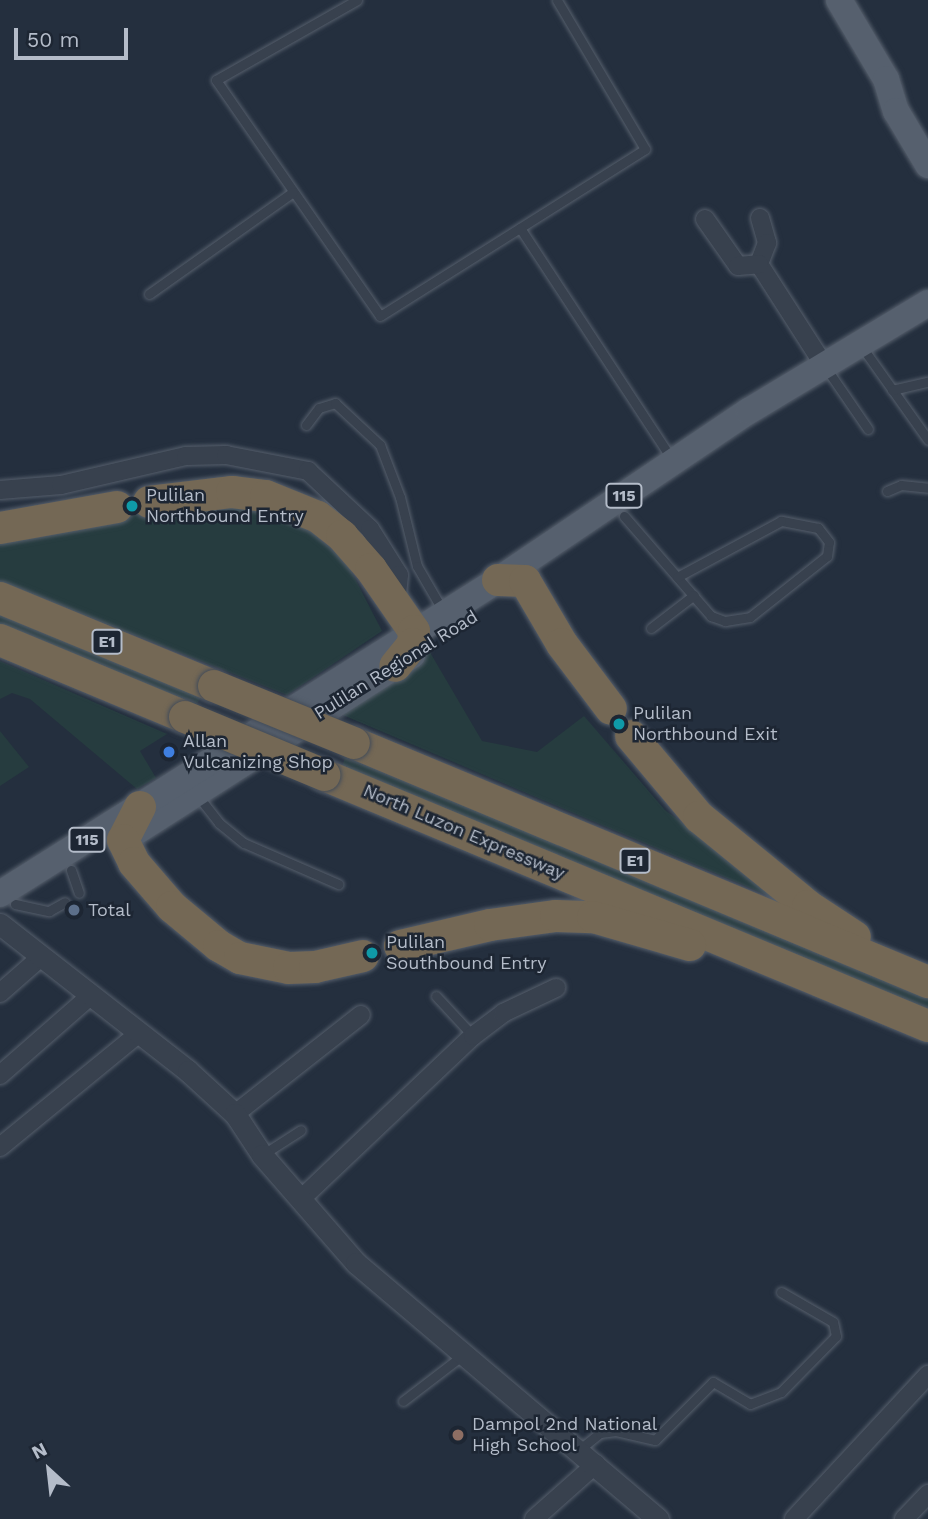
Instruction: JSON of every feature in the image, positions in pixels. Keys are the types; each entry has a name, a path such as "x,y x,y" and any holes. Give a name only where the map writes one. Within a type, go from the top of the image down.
{"highway":[{"path":"149,502 232,492 292,504 342,536 414,631 413,645 395,666"},
{"path":"0,528 117,507"},
{"path":"512,581 611,709"},
{"name":"E1","path":"0,598 923,980"},
{"name":"North Luzon Expressway","path":"0,639 928,1026"},
{"path":"631,736 699,817 738,850 808,906 923,980"},
{"path":"140,807 123,840 134,863 172,907 240,958 264,965 315,967 363,956"},
{"path":"400,946 529,918 593,917 816,978"}],"main road":[{"path":"839,0 886,79 896,111 928,165"},
{"path":"886,79 912,104 928,130"},
{"name":"Pulilan Regional Road","path":"4,909 75,882 123,840 395,666 674,463 928,303"},
{"name":"Pulilan Regional Road","path":"4,909 140,807 414,631 444,613 512,581 624,516 743,436 777,397"}],"street":[{"path":"759,264 767,243 760,218"},
{"path":"705,219 738,266 759,264"},
{"path":"759,264 825,366"},
{"path":"0,490 61,485 186,456 226,455 308,471 370,529 398,575 396,604"},
{"path":"4,909 41,957 137,1035 188,1071 235,1114 262,1155 356,1263 463,1355 580,1449 658,1519"},
{"path":"0,993 41,957"},
{"path":"301,1199 473,1036 503,1013 556,988"},
{"path":"0,1075 89,997"},
{"path":"235,1114 361,1015"},
{"path":"0,1147 137,1035"},
{"path":"794,1519 928,1375"},
{"path":"534,1519 596,1464"},
{"path":"904,1519 928,1494"}],"lane":[{"path":"357,0 343,12 216,80 380,316 645,149 557,0"},
{"path":"149,294 293,192"},
{"path":"520,228 674,463"},
{"path":"861,346 928,440"},
{"path":"825,366 868,429"},
{"path":"892,390 928,383"},
{"path":"306,425 318,408 335,403 380,445 400,496 417,566 444,613"},
{"path":"887,491 901,485 928,488"},
{"path":"624,516 711,617 725,621 750,617 827,556 829,542 818,528 781,520 677,577"},
{"path":"651,628 694,595"},
{"path":"196,794 219,823 244,843 338,884"},
{"path":"4,909 49,911 65,902"},
{"path":"436,996 473,1036"},
{"path":"262,1155 301,1129"},
{"path":"580,1449 600,1433 616,1431 655,1440 713,1382 750,1404 781,1392 836,1336 833,1322 781,1292"},
{"path":"403,1401 463,1355"}],"green space":[{"path":"234,501 308,528 347,563 382,631 287,695 0,582 0,535 188,502"},
{"path":"0,612 201,696 196,706 0,626"},
{"path":"428,649 482,741 537,752 584,716 665,810 795,907 331,710"},
{"path":"0,661 167,734 140,751 156,778 137,789 30,699 12,693 0,699"},
{"path":"0,731 29,767 0,786"},
{"path":"345,757 928,996 928,1012 342,768"}],"place":[{"name":"Pulilan Northbound Entry","path":"132,506"},
{"name":"Pulilan Northbound Exit","path":"619,724"},
{"name":"Allan Vulcanizing Shop","path":"169,752"},
{"name":"Total","path":"74,910"},
{"name":"Pulilan Southbound Entry","path":"372,953"},
{"name":"Dampol 2nd National High School","path":"458,1435"}]}
